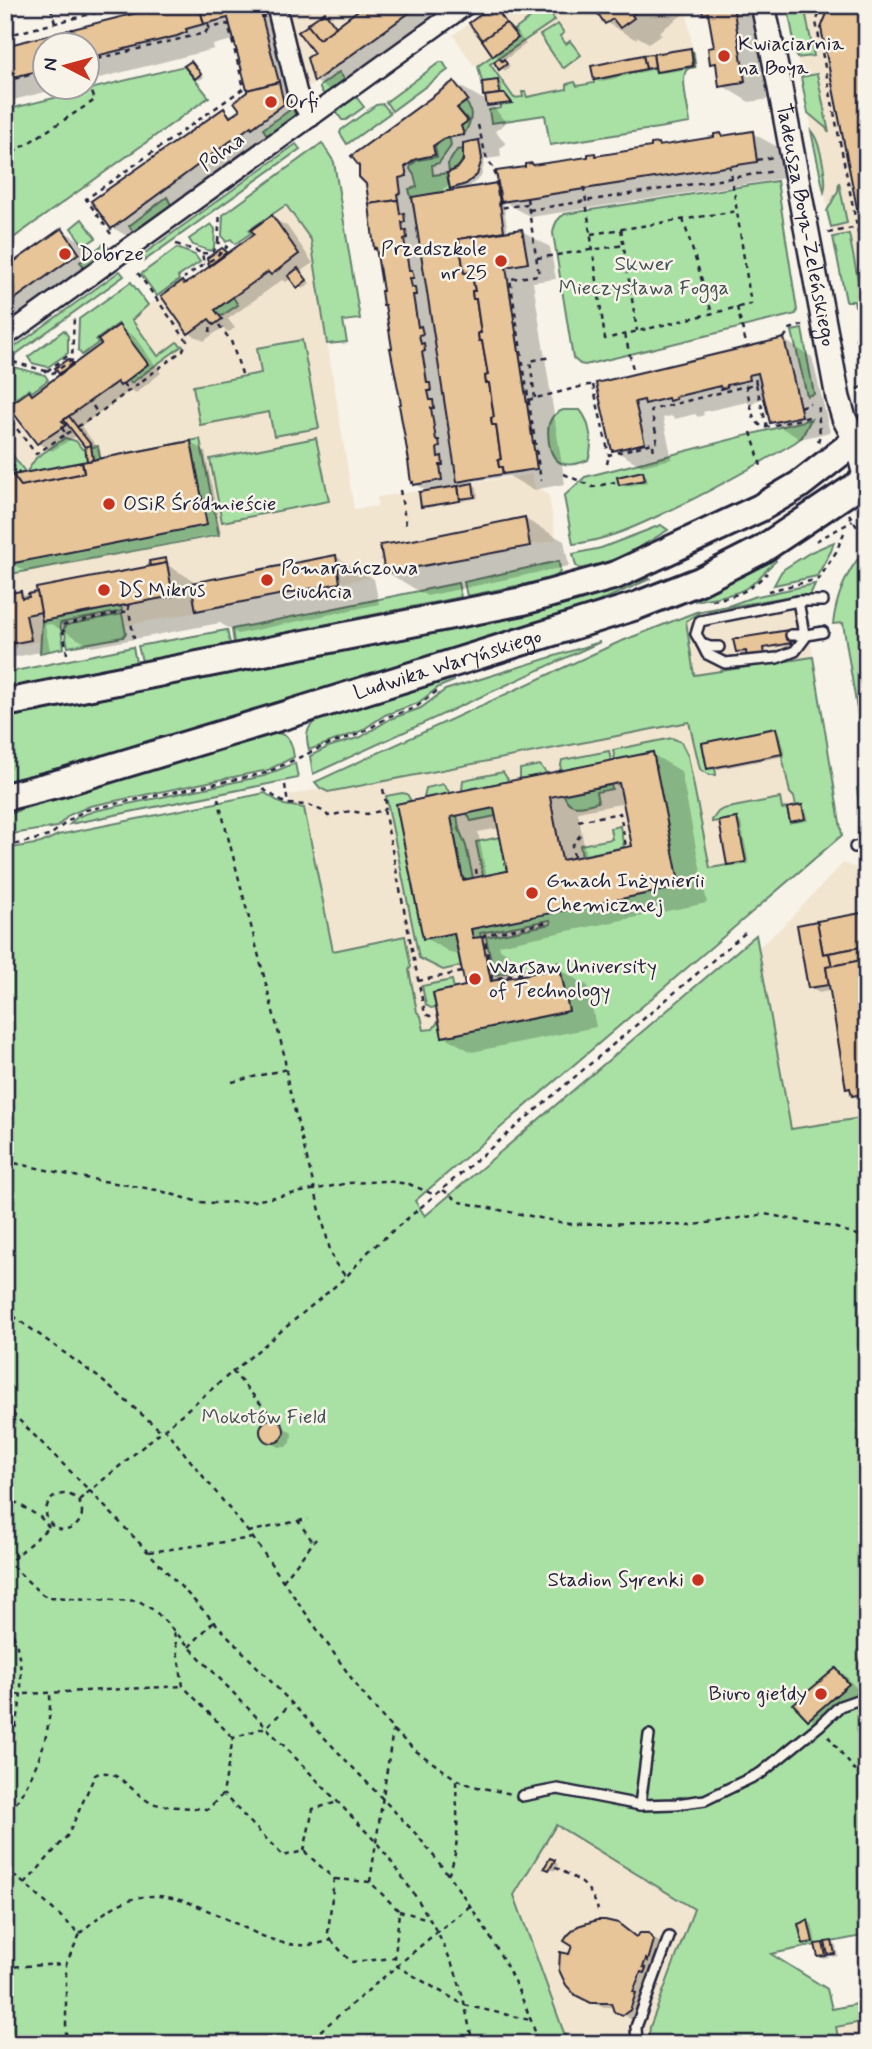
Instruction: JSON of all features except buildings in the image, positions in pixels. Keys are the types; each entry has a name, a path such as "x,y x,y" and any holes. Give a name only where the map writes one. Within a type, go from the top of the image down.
{"main road":[{"name":"Ludwika Waryńskiego","path":"5,703 523,601 616,575 760,508 863,441"},
{"name":"Ludwika Waryńskiego","path":"5,797 64,782 299,711 648,602 700,581 761,550 866,481"}],"street":[{"path":"276,5 298,92 311,117"},
{"name":"Polna","path":"5,337 466,5"},
{"name":"Tadeusza Boya-Żeleńskiego","path":"763,5 838,398 844,418 863,441 866,481"}],"lane":[{"path":"798,601 806,635 795,651 777,658 725,663 707,654 696,634 699,621 798,601 823,601"},
{"path":"791,635 823,632"},
{"path":"702,644 710,648 719,647"},
{"path":"855,847 867,845"},
{"path":"522,1796 558,1789 640,1805 705,1800 761,1773 840,1706 863,1698 867,1700"},
{"path":"640,1805 649,1735"},
{"path":"636,2044 636,2027 669,1937"}],"path":[{"path":"5,36 126,5"},
{"path":"823,5 816,22 867,277"},
{"path":"51,8 55,23"},
{"path":"102,58 205,33 209,26 228,24 244,88 86,199 111,234"},
{"path":"5,81 32,74"},
{"path":"5,158 92,102"},
{"path":"478,125 487,160 494,168 500,208 528,204"},
{"path":"842,152 849,150"},
{"path":"757,160 771,158"},
{"path":"584,187 605,339 751,304 730,166"},
{"path":"529,210 778,170"},
{"path":"527,198 539,275 510,279 541,481"},
{"path":"591,234 737,211"},
{"path":"176,244 202,253 216,250 219,212"},
{"path":"683,219 712,313"},
{"path":"828,233 857,227"},
{"path":"621,229 637,331"},
{"path":"184,278 216,258 227,247 218,242"},
{"path":"537,258 624,245"},
{"path":"202,253 204,264"},
{"path":"77,427 183,350 187,341 137,272"},
{"path":"737,307 747,347"},
{"path":"13,362 53,373 64,369 72,360 74,317"},
{"path":"210,332 211,322"},
{"path":"219,325 231,341 243,377"},
{"path":"784,338 790,328 804,325"},
{"path":"625,334 634,374"},
{"path":"855,339 867,337"},
{"path":"47,371 73,352"},
{"path":"535,398 530,361 551,357"},
{"path":"759,377 755,377 756,384 767,427"},
{"path":"123,383 129,391"},
{"path":"654,452 653,445 657,438 651,410 756,384"},
{"path":"528,400 595,385 610,455 607,464"},
{"path":"854,390 867,385"},
{"path":"746,386 754,419 760,426 767,427 813,416"},
{"path":"740,388 742,396"},
{"path":"800,407 810,403"},
{"path":"814,448 821,431 818,411 824,405"},
{"path":"93,406 98,414"},
{"path":"5,413 36,454 72,430"},
{"path":"62,428 66,433"},
{"path":"751,432 761,466"},
{"path":"610,455 653,445"},
{"path":"5,456 20,474"},
{"path":"564,474 593,487 615,482"},
{"path":"400,490 406,525"},
{"path":"848,512 867,548"},
{"path":"810,543 853,521"},
{"path":"768,590 820,579 844,533"},
{"path":"704,602 744,593 769,570"},
{"path":"128,605 134,639"},
{"path":"67,654 62,625 129,611"},
{"path":"5,847 49,836 86,810 266,773 324,746 362,733 390,716 415,708 439,690"},
{"path":"285,785 288,804"},
{"path":"263,789 288,804 309,805 328,816 351,811 367,814 384,810"},
{"path":"383,789 387,808 384,810 425,1014 438,1014"},
{"path":"218,798 331,1256 346,1277"},
{"path":"579,821 620,813 626,847"},
{"path":"574,857 572,846 581,834"},
{"path":"476,869 477,877"},
{"path":"857,877 867,873"},
{"path":"549,922 484,935 489,968 492,979 558,965"},
{"path":"79,1500 346,1277 369,1251 745,933"},
{"path":"418,981 462,972"},
{"path":"232,1082 287,1069"},
{"path":"5,1161 156,1190 199,1202 254,1202 349,1183 385,1181 409,1184 435,1195"},
{"path":"442,1189 460,1202 570,1224 658,1223 688,1226 765,1214 833,1227 867,1238"},
{"path":"5,1310 98,1377 163,1430 253,1538 359,1689 393,1730 416,1751 456,1779 490,1790 522,1796"},
{"path":"232,1371 274,1419"},
{"path":"5,1406 90,1491 416,1834 470,1906 505,1964 539,2044"},
{"path":"5,1496 50,1526 62,1530 74,1527 81,1517 79,1500 67,1493 50,1498 45,1509 50,1526"},
{"path":"248,1532 308,1519"},
{"path":"283,1581 314,1541 298,1521"},
{"path":"5,1566 50,1526"},
{"path":"148,1552 253,1538"},
{"path":"5,1548 16,1556"},
{"path":"5,1559 40,1594 47,1597 139,1601 155,1611 377,1843 407,1882 437,1932 453,1966 473,2044"},
{"path":"5,1616 15,1636 18,1651 20,1694 18,1720 5,1755"},
{"path":"188,1647 214,1621"},
{"path":"174,1632 183,1686 233,1738"},
{"path":"5,1635 12,1668 9,1718 5,1727"},
{"path":"5,1695 183,1686"},
{"path":"5,1820 32,1777 44,1745 49,1727 50,1693"},
{"path":"233,1738 266,1727 292,1703"},
{"path":"820,1725 867,1786"},
{"path":"370,1882 393,1730"},
{"path":"25,1884 68,1835 93,1778 99,1772 112,1774 152,1803 208,1809 223,1794 233,1738"},
{"path":"448,1875 454,1861 456,1843 456,1779"},
{"path":"223,1794 283,1856 304,1851"},
{"path":"304,1851 313,1809 338,1802"},
{"path":"304,1851 334,1879 370,1882 399,1911 430,1920"},
{"path":"555,1867 585,1885 598,1910"},
{"path":"5,1869 80,1934"},
{"path":"334,1879 328,1933 331,1940 351,1962 395,1958"},
{"path":"66,2044 66,1964 80,1934 98,1917 123,1901 148,1895 165,1897 197,1906 283,1944 307,1946 331,1940"},
{"path":"305,2044 470,1906"},
{"path":"399,1911 395,1958 397,1966 464,2006 530,2020"},
{"path":"5,1967 66,1964"},
{"path":"524,2044 536,2035"}],"shaded area":[{"path":"283,5 420,5 306,89"},
{"path":"494,5 686,5 695,67 685,72 514,99 487,61 474,66 453,35"},
{"path":"787,5 867,5 867,370 862,365 855,333 859,320 855,302 846,301"},
{"path":"286,205 311,240 354,509 377,506 377,497 532,474 535,488 543,490 549,496 556,540 5,648 5,575 219,535 26,473 5,445 5,408 29,391 32,395 101,345 98,340 182,281 185,284 253,234 251,230"},
{"path":"803,594 813,657 694,675 686,620 700,612"},
{"name":"Warsaw University of Technology","path":"782,696 808,825 399,1171 355,1134 289,795"},
{"path":"843,863 867,872 867,1117 791,1130 758,948 785,924"},
{"path":"555,1824 827,1989 832,2009 867,2002 867,2044 568,2044 514,1895"}],"green space":[{"path":"538,5 548,5 546,8 555,20 490,64 514,98 523,97 522,92 525,92 527,97 567,89 567,84 575,82 577,86 594,83 594,80 655,67 656,72 693,66 693,51 695,67 687,70 684,78 690,123 550,145 545,115 491,123 489,110 501,108 501,104 511,102 505,94 500,94 498,80 482,82 478,66 517,38 513,31 536,14 533,9"},
{"path":"804,5 814,56 797,58 788,8"},
{"path":"558,24 564,33 560,36 566,44 570,41 581,55 564,68 540,35"},
{"path":"443,62 448,70 392,111 386,102"},
{"path":"184,66 209,97 5,244 5,110 38,102 102,102 102,86"},
{"path":"339,72 345,80 344,84 326,97 320,86"},
{"path":"817,74 829,133 808,113 801,77"},
{"path":"354,97 364,107 342,120 335,110"},
{"path":"466,102 471,115 464,135 461,126 468,120 457,108"},
{"path":"383,104 390,113 347,144 340,133 341,130 376,105"},
{"path":"294,107 295,119 269,138 263,129"},
{"path":"811,131 822,161 824,192"},
{"path":"445,139 450,139 451,146 439,163 432,165 433,175 447,173 450,191 411,198 409,189 417,187 411,165 418,160 437,157 435,146"},
{"path":"322,143 334,162 360,319 343,321 347,342 327,344 311,240 286,205 249,230 251,233 235,244 231,239 226,242 222,236 223,215"},
{"path":"296,144 300,149 144,261 141,256"},
{"path":"464,149 461,164 449,172 448,164 457,150"},
{"name":"Skwer Mieczysława Fogga","path":"777,181 796,314 585,365 573,358 553,233 560,217 565,214"},
{"path":"839,182 847,223 831,227 827,211 838,191"},
{"path":"167,197 172,207 135,235 129,226"},
{"path":"82,219 96,238 84,246 71,228"},
{"path":"211,224 215,229 214,248 210,251 193,245 189,239"},
{"path":"849,234 863,305 855,306 854,301 846,301 833,237"},
{"path":"105,243 110,251 86,269 80,262"},
{"path":"177,248 195,255 200,262 157,296 141,274"},
{"path":"120,271 124,276 5,362 5,354"},
{"path":"131,282 148,305 132,320 158,356 177,342 182,346 131,383 118,324 96,340 98,343 82,355 78,350 79,319"},
{"path":"233,297 238,305 220,317 215,310"},
{"path":"802,329 814,394 807,396 792,331"},
{"path":"64,330 68,336 68,353 48,367 32,363 28,357"},
{"path":"302,340 319,428 274,436 269,412 200,425 193,386 261,373 257,348"},
{"path":"13,367 45,375 48,380 32,392 29,389 5,406 5,373"},
{"path":"563,410 580,410 589,427 591,441 588,460 574,464 562,463 551,451 548,428 551,419"},
{"path":"811,419 802,437 794,443 711,490 629,529 573,544 564,496 585,477"},
{"name":"OSiR Śródmieście","path":"65,438 76,441 82,449 98,446 100,457 94,460 200,439 219,535 5,575 5,445 26,473 36,458"},
{"path":"316,438 329,501 222,522 210,459"},
{"path":"661,525 668,530 625,556 582,570 576,566 573,554 601,548"},
{"path":"834,542 817,576 774,585 784,569 811,552"},
{"path":"864,552 867,561 867,771 843,623 833,624 843,585"},
{"path":"775,559 776,561 745,589 695,601 694,599"},
{"path":"559,561 560,572 555,578 467,596 464,582"},
{"path":"649,578 582,609 78,763 5,782 5,718 518,617 577,602"},
{"path":"458,583 461,597 234,643 232,629"},
{"name":"Mokotów Field","path":"815,584 810,595 700,612 686,621 694,675 813,657 842,835 415,1201 425,1216 756,935 791,1129 867,1117 867,1935 771,1954 827,1989 832,2009 867,2002 867,2021 836,2027 838,2037 806,2044 648,2044 650,2027 694,1909 556,1825 514,1895 568,2044 5,2044 5,849 41,843 58,835 265,793 284,805 304,808 333,951 405,936 417,1012 421,1016 424,1030 433,1029 439,1020 442,1037 568,1011 559,962 494,975 486,937 551,924 550,920 480,933 481,937 473,938 471,929 679,887 653,753 615,760 613,750 672,738 681,742 688,756 710,868 745,862 737,818 712,822 718,812 780,798 782,809 787,808 790,822 802,805 796,806 790,793 776,728 702,743 707,768 715,767 716,775 709,775 700,769 689,722 328,792 315,782 617,643 696,612"},
{"path":"121,606 122,611 60,623 64,648 40,653 42,621"},
{"path":"122,614 126,633 123,637 68,647 64,628 67,625"},
{"path":"227,630 230,644 142,661 138,646"},
{"path":"600,642 313,774 310,756 328,747 361,737 390,719 421,708 445,690"},
{"path":"133,647 136,662 5,688 5,673"},
{"path":"453,679 454,681 439,687 418,703 385,715 361,731 309,750 307,734 315,721"},
{"path":"277,733 288,738 294,757 268,770 90,806 69,815 57,827 5,835 5,816 22,809"},
{"path":"609,751 611,761 560,771 562,760"},
{"path":"295,763 298,778 70,824 77,817 94,811 264,776"},
{"path":"540,765 547,774 520,779 520,769"},
{"path":"503,772 509,781 462,791 463,780"},
{"path":"443,784 450,793 424,798 426,788"},
{"path":"611,785 612,789 596,792 598,802 588,805 573,805 566,800 564,794"},
{"path":"867,786 867,828 862,829 857,788"},
{"path":"407,794 411,801 397,804 454,933 461,966 443,970 419,958 386,796"},
{"path":"494,808 496,816 471,821 467,813"},
{"path":"457,815 473,878 463,880 451,817"},
{"path":"620,826 624,847 582,856 580,845 612,839 610,828"},
{"path":"500,837 507,871 483,876 476,842"},
{"path":"452,980 454,989 433,993 436,1007 426,1005 422,986"}],"place":[{"name":"Kwiaciarnia na Boya","path":"724,56"},
{"name":"Orfi","path":"271,102"},
{"name":"Dobrze","path":"65,254"},
{"name":"Przedszkole nr 25","path":"501,261"},
{"name":"OSiR Śródmieście","path":"109,504"},
{"name":"Pomarańczowa Ciuchcia","path":"267,580"},
{"name":"DS Mikrus","path":"104,590"},
{"name":"Gmach Inżynierii Chemicznej","path":"532,893"},
{"name":"Warsaw University of Technology","path":"475,979"},
{"name":"Stadion Syrenki","path":"698,1580"},
{"name":"Biuro giełdy","path":"821,1694"}]}
